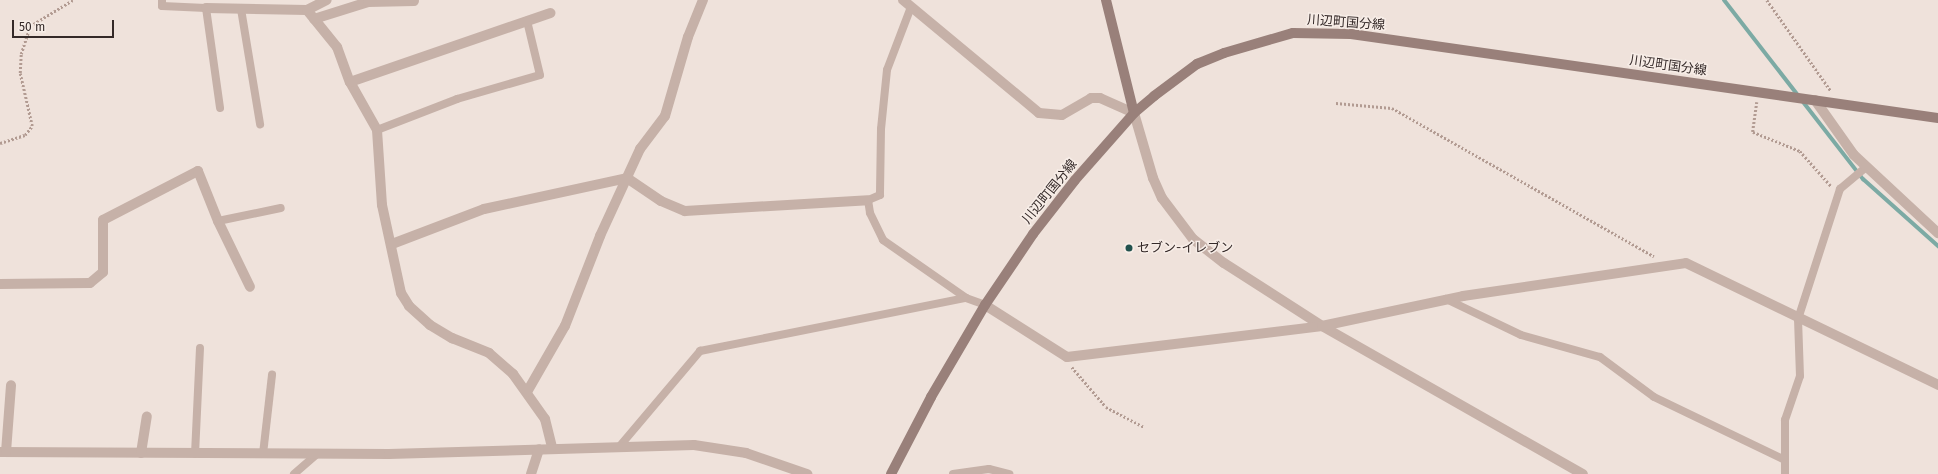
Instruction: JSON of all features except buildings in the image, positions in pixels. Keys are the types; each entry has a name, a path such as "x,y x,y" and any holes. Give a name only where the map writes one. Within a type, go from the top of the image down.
{"street":[{"path":"206,8 307,10 327,0"},
{"path":"527,392 565,326 600,236 640,149 665,116 688,37 703,0"},
{"path":"903,0 1039,113 1062,115 1091,98 1100,98 1134,113"},
{"path":"1106,0 1134,113 1153,178 1162,198 1193,239 1224,263 1322,326 1583,474"},
{"path":"314,19 368,2 414,1"},
{"path":"307,10 337,47 350,82 377,130 382,205 392,244 401,293 409,306 452,338 489,353 527,392 545,419 552,448"},
{"path":"350,82 550,13"},
{"name":"川辺町国分線","path":"891,474 931,397 985,305 1032,234 1134,113 1197,64 1272,38 1315,32 1351,34 1938,118"},
{"path":"1815,100 1854,155 1938,233"},
{"path":"0,284 90,283 102,272 104,220 198,171 218,221 250,287"},
{"path":"392,244 484,209 627,178 661,201 685,210 868,200"},
{"path":"985,305 1067,357 1322,326 1446,299 1686,264 1938,385"},
{"path":"11,385 3,452 316,455 552,448 719,447 807,474"},
{"path":"141,453 147,416"},
{"path":"531,474 539,449"}],"lane":[{"path":"162,0 162,6 206,8 220,108"},
{"path":"911,7 887,70 881,130 880,195 868,200 873,226 883,240 966,298 985,305"},
{"path":"241,9 260,124"},
{"path":"377,130 457,99 540,75 527,21"},
{"path":"1785,474 1785,420 1800,376 1798,319 1838,194 1866,167"},
{"path":"218,221 281,208"},
{"path":"620,447 700,351 966,298"},
{"path":"1446,299 1521,335 1600,357 1654,397 1785,460"},
{"path":"195,454 200,348"},
{"path":"263,454 272,375"},
{"path":"294,474 316,455"},
{"path":"953,474 989,469 1009,474"}],"path":[{"path":"0,143 25,135 32,126 20,73 21,54 30,26 73,0"},
{"path":"1767,0 1839,103"},
{"path":"1758,92 1753,132 1800,151 1838,194"},
{"path":"1336,103 1392,108 1673,266"},
{"path":"1062,354 1106,408 1144,427"}],"waterway":[{"path":"1724,0 1863,179 1938,246"}],"place":[{"name":"セブン-イレブン","path":"1129,248"}]}
